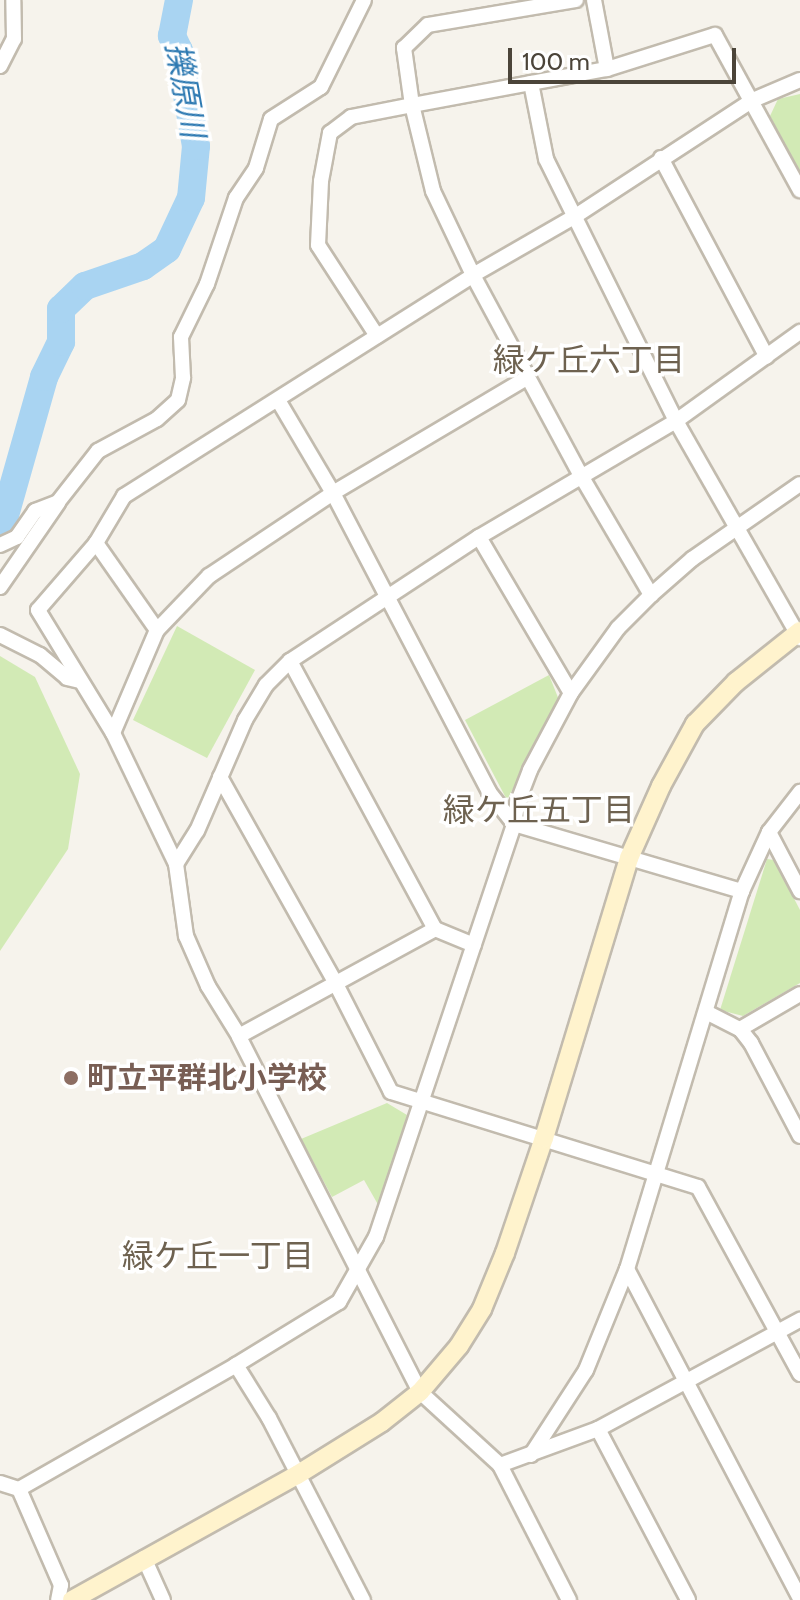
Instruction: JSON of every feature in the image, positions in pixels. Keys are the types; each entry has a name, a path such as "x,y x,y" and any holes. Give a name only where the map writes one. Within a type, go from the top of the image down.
{"street":[{"path":"0,66 14,39 13,0"},
{"path":"0,587 58,502 98,451 157,419 178,400 183,378 181,337 207,284 236,198 256,168 271,119 321,87 364,0"},
{"path":"576,0 428,25 404,48 412,105 433,191 527,378 651,595"},
{"path":"594,0 607,69"},
{"path":"377,336 318,245 321,181 330,133 351,117 607,69 715,35 800,190"},
{"path":"569,1600 500,1465 420,1392 239,1036 208,986 186,936 176,864 113,733 38,610 96,543 124,496 473,275 574,217 753,100 800,80"},
{"path":"72,1600 297,1475 382,1422 420,1392 459,1346 482,1309 505,1253 544,1138 629,858 661,786 695,724 736,682 799,634 676,421 574,217 546,159 531,83"},
{"path":"661,158 767,357"},
{"path":"176,864 197,831 245,720 266,685 290,661 580,474 676,421 800,332"},
{"path":"113,733 157,630 209,576 333,493 527,378"},
{"path":"278,400 333,493 489,792 514,824 742,891"},
{"path":"0,1483 19,1489 236,1365 339,1302 356,1267 376,1237 530,770 571,693 618,628 651,595 692,559 800,484"},
{"path":"0,545 17,537 35,511 58,502"},
{"path":"479,537 571,693"},
{"path":"96,543 157,630"},
{"path":"0,635 40,655 67,678 80,681"},
{"path":"290,661 435,929 474,945"},
{"path":"220,777 336,984 391,1092 698,1187 800,1374"},
{"path":"531,1455 586,1370 627,1269 658,1176 742,891 769,832 800,792"},
{"path":"769,832 800,891"},
{"path":"239,1036 435,929"},
{"path":"740,1029 800,994"},
{"path":"706,1012 740,1029 751,1043 800,1136"},
{"path":"627,1269 800,1598"},
{"path":"500,1465 598,1429 800,1320"},
{"path":"236,1365 269,1418 363,1600"},
{"path":"598,1429 688,1600"},
{"path":"19,1489 61,1585 58,1600"},
{"path":"144,1558 163,1600"}],"green space":[{"path":"800,94 800,174 770,116 778,99"},
{"path":"177,626 255,670 207,758 133,720"},
{"path":"0,656 35,677 80,774 68,849 0,951"},
{"path":"549,675 559,700 507,800 465,720"},
{"path":"767,859 774,860 800,910 800,983 743,1016 720,1010"},
{"path":"387,1103 407,1115 380,1208 364,1180 332,1197 301,1139"}],"waterway":[{"name":"擽原川","path":"0,533 44,377 61,342 61,309 85,286 143,266 167,249 191,198 196,146 179,51 172,36 179,0"}],"place":[{"name":"町立平群北小学校","path":"71,1078"}],"district":[{"name":"緑ケ丘六丁目","path":"589,360"},
{"name":"緑ケ丘五丁目","path":"539,810"},
{"name":"緑ケ丘一丁目","path":"218,1256"}]}
